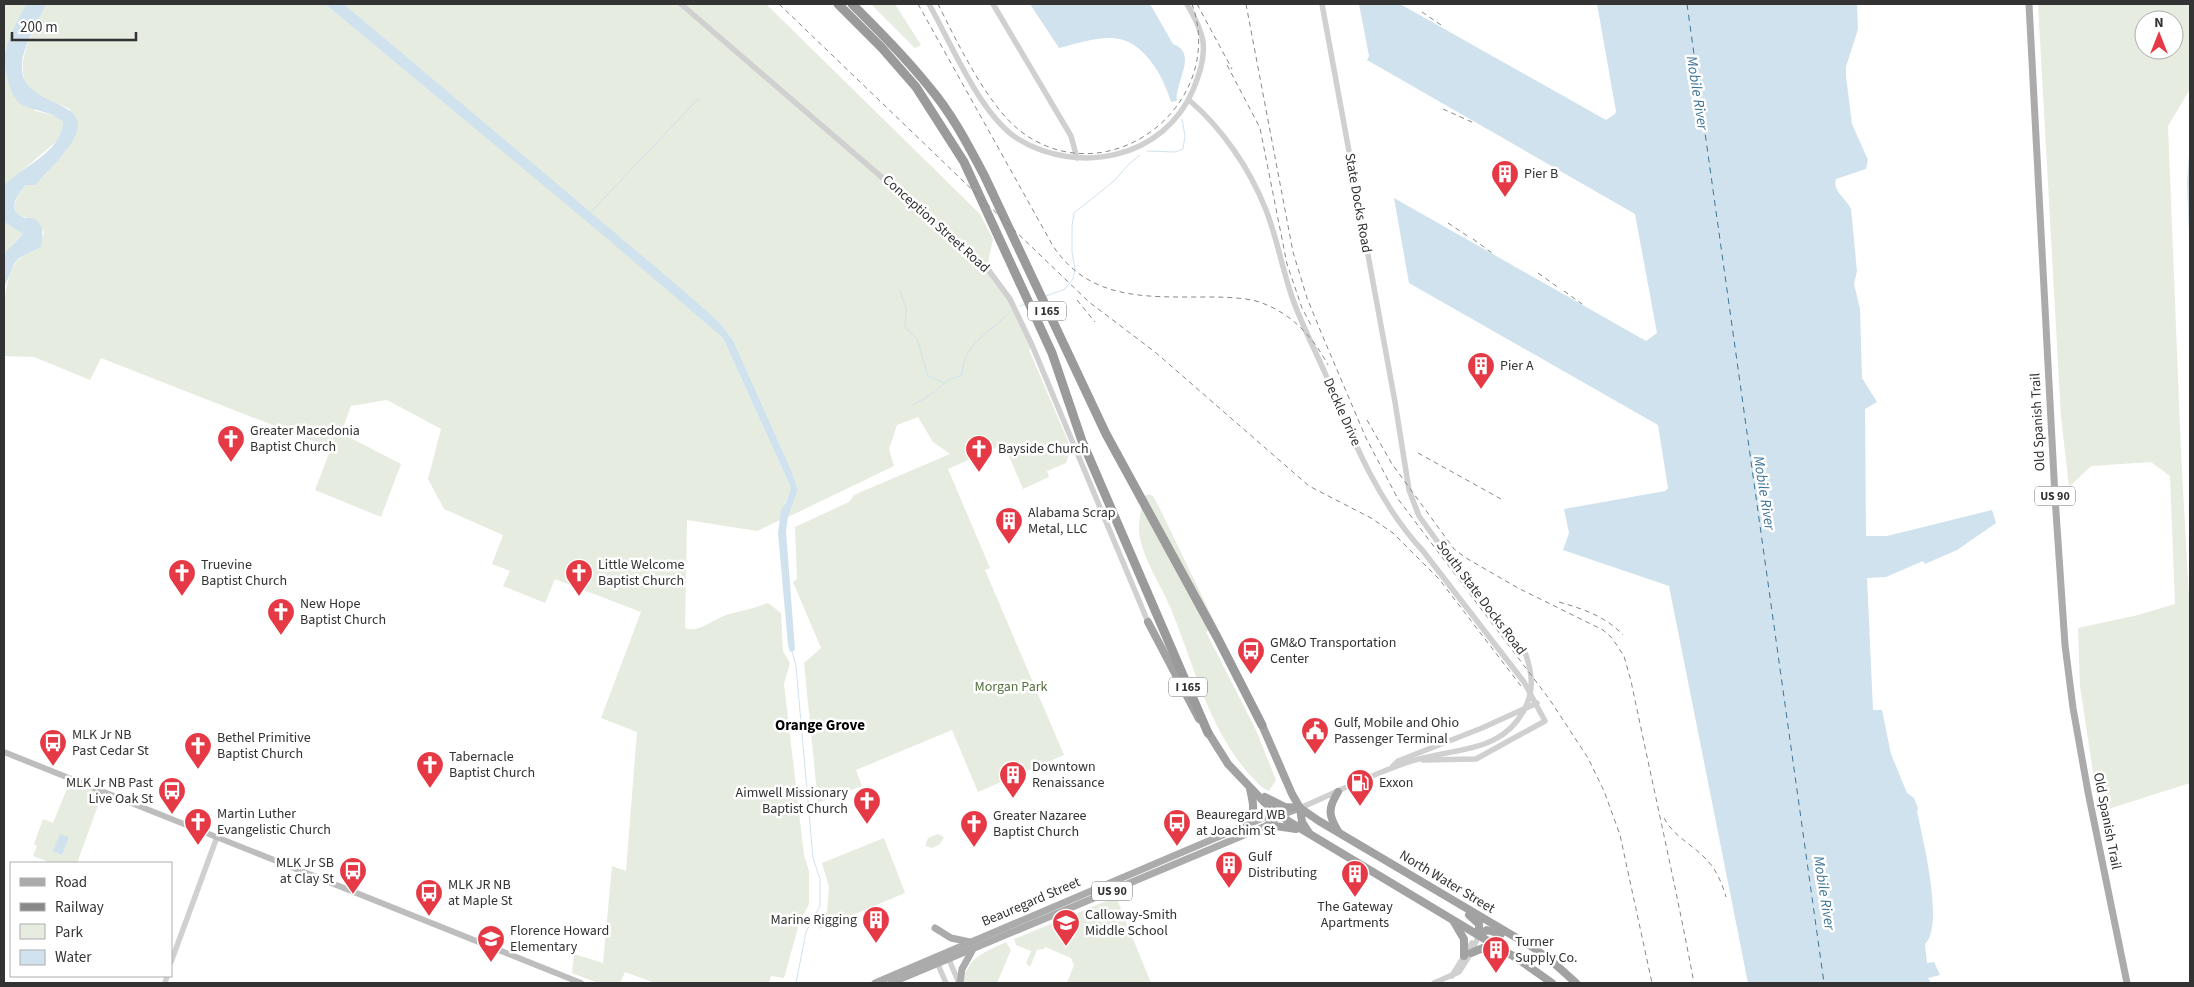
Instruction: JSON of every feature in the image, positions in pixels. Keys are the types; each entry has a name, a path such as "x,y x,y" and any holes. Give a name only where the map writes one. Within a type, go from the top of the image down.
{"highway":[{"name":"I 165","path":"838,4 882,48 916,87 964,162 1052,353 1082,441 1208,733"},
{"name":"I 165","path":"852,4 889,41 931,89 958,129 984,175 1106,434 1217,636 1262,725"},
{"path":"1148,622 1191,707 1228,764 1250,789 1302,831"},
{"path":"1262,725 1300,808 1302,822 1312,836"},
{"path":"1250,789 1275,804 1300,808"},
{"name":"US 90","path":"1239,828 1250,818 1254,811 1250,789"},
{"path":"1338,792 1329,814 1339,832"},
{"name":"North Water Street","path":"1300,808 1531,947 1555,964 1576,983"},
{"path":"1268,825 1285,826 1312,836 1479,935 1552,983"},
{"path":"1427,884 1439,896 1475,919 1480,928 1479,935"},
{"path":"1453,920 1464,939 1468,954 1483,948 1500,948"},
{"path":"1479,935 1484,931 1493,930 1515,942 1531,947"}],"main road":[{"name":"Old Spanish Trail","path":"2029,4 2065,645 2073,708 2085,776 2127,983"},
{"path":"4,752 581,983"},
{"name":"Beauregard Street","path":"891,983 947,956 970,942 1265,817 1281,815 1300,808"},
{"name":"Beauregard Street","path":"947,956 972,950 1268,825 1281,815"},
{"path":"1053,907 1073,902 1113,886 1123,886 1126,881 1163,864 1178,854"},
{"path":"936,928 951,938 970,942"},
{"path":"959,983 962,969 972,950"},
{"name":"Beauregard Street","path":"875,983 937,961"}],"street":[{"name":"Conception Street Road","path":"681,4 987,268 1010,299 1032,345 1148,622"},
{"path":"929,4 980,98 999,121 1018,138 1058,155 1095,159 1112,156 1142,146 1161,132 1189,100 1198,77 1203,44 1196,21 1187,4"},
{"path":"993,4 1071,136 1077,158"},
{"name":"State Docks Road","path":"1322,4 1395,402"},
{"name":"Deckle Drive","path":"1189,100 1211,120 1253,180 1267,211 1293,299 1335,397 1390,509 1405,531 1423,551 1501,651 1536,703 1545,721 1476,759 1411,761"},
{"name":"South State Docks Road","path":"1395,402 1409,490 1419,516 1526,655 1530,666 1532,691 1520,720 1494,742 1450,752"},
{"path":"1391,769 1398,761 1482,728 1536,703"},
{"name":"Beauregard Street","path":"1300,808 1411,761 1450,752"},
{"path":"172,959 216,837"},
{"path":"1434,983 1452,976 1479,935"},
{"path":"947,956 959,983"},
{"path":"937,961 946,983"}],"green space":[{"path":"4,4 26,4 5,55 35,111 56,116 63,122 58,140 4,186"},
{"path":"46,4 325,4 598,230 723,338 791,488 780,520 757,531 687,520 685,628 696,629 724,616 768,603 781,613 783,651 790,663 784,684 804,855 809,871 809,904 799,924 784,978 771,976 769,983 655,983 625,972 620,983 598,983 572,973 574,954 603,963 612,866 626,871 637,732 601,718 641,612 555,579 545,603 503,586 510,571 492,564 503,535 444,509 428,479 441,429 387,400 351,406 341,433 401,464 381,517 315,490 331,448 101,358 90,380 34,357 4,356 4,304 9,277 20,258 41,247 44,232 32,218 18,215 15,206 16,201 26,185 36,185 67,150 70,109 35,93 27,84 23,74 23,62 30,37"},
{"name":"Morgan Park","path":"344,4 766,4 980,214 993,239 987,268 1010,299 1033,346 1029,350 1071,448 1066,463 1047,471 1049,477 1023,489 1004,444 948,469 990,568 985,570 1064,755 978,792 952,730 856,770 862,786 818,803 804,663 821,648 793,582 797,579 795,527 849,502 854,495 950,454 933,442 918,417 897,425 889,449 894,466 788,517 798,490 792,472 733,340 719,322"},
{"path":"871,4 895,4 921,45 915,48"},
{"path":"2038,4 2190,4 2190,89 2168,126 2181,453 2190,616 2190,783 2099,812 2080,686 2078,628 2138,615 2175,604 2170,476 2151,462 2091,466 2069,487 2061,417"},
{"path":"4,222 23,234 13,244 4,258"},
{"path":"1148,494 1153,496 1159,507 1217,627 1206,632 1256,730 1276,780 1269,791 1249,774 1235,756 1212,716 1171,609 1149,565 1142,547 1139,528 1144,497"},
{"path":"71,779 103,792 77,862 48,862 33,856 37,846 34,844 43,819 53,823"},
{"path":"938,834 944,837 940,844 932,848 925,846 928,838"},
{"path":"884,838 905,893 819,929 822,916 827,912 829,887 822,863"},
{"name":"Calloway-Smith Middle School","path":"1116,897 1151,983 1067,983 1074,965 1071,958 1045,947 1044,949 1037,950 1030,967 1026,963 1031,951 1016,945 1014,939"},
{"path":"1006,942 1011,950 997,983 963,983 965,974 978,956"}],"water":[{"path":"26,4 46,4 25,49 22,64 24,78 31,88 41,96 64,107 73,114 78,122 73,141 63,154 36,185 26,185 15,201 14,206 18,214 24,218 35,220 41,226 43,234 42,243 41,247 19,258 14,264 4,288 5,253 23,234 4,222 4,186 48,151 61,133 63,122 59,118 21,104 17,101 8,81 5,59 6,48"},
{"path":"325,4 344,4 685,292 719,322 733,340 792,472 798,490 788,517 786,531 795,650 790,652 788,645 778,533 781,510 791,488 723,338 597,230"},
{"path":"1030,4 1150,4 1173,44 1181,48 1184,54 1184,70 1177,94 1177,101 1171,102 1157,70 1150,60 1132,44 1121,39 1104,38 1059,48"},
{"name":"Mobile River","path":"1359,4 1400,4 1606,120 1615,114 1616,111 1597,4 1857,4 1858,29 1846,67 1846,76 1852,124 1868,160 1866,169 1836,179 1835,183 1838,191 1851,209 1857,271 1854,284 1860,309 1862,378 1877,402 1865,409 1866,536 1887,536 1992,510 1996,523 1957,550 1925,564 1923,561 1886,577 1867,578 1873,710 1882,710 1891,754 1907,793 1914,798 1918,808 1917,811 1927,859 1933,900 1933,919 1931,934 1925,944 1927,963 1934,962 1940,975 1928,978 1931,983 1748,983 1669,586 1563,550 1569,533 1564,509 1665,491 1668,488 1658,425 1409,283 1394,198 1646,341 1657,333 1635,214 1367,60 1369,56"},
{"path":"2190,142 2190,264 2187,182"},
{"path":"60,834 69,837 62,855 53,851"}],"waterway":[{"path":"589,214 699,98"},
{"path":"1147,151 1175,152 1183,149 1185,136 1182,119"},
{"path":"1046,296 1065,289 1073,279 1075,269 1072,252 1074,213 1114,181 1140,155"},
{"path":"900,291 906,308 905,327 917,339 928,376 945,383"},
{"path":"1020,306 1026,304"},
{"path":"913,405 935,392 946,381 962,375 967,354 973,346 1011,311"},
{"path":"792,651 796,666 813,858 820,879 820,906 806,932 796,983"}],"ferry route":[{"path":"1687,4 1824,983"}],"railway":[{"path":"779,4 1089,302 1155,352 1309,486 1371,518 1393,533 1439,579 1521,686"},
{"path":"918,4 1053,246 1067,264 1083,277 1101,286 1120,292 1160,297 1237,298 1268,305 1289,318 1307,334 1328,365"},
{"path":"938,4 975,74 986,92 1010,122 1023,133 1057,150 1091,153 1124,146 1154,130 1177,105 1193,75 1199,41 1192,4"},
{"path":"1197,4 1232,69"},
{"path":"1246,4 1293,252 1307,298 1323,337 1366,438 1398,499 1550,700 1588,758 1604,791 1620,835 1652,983"},
{"path":"1422,12 1441,25"},
{"path":"1227,65 1260,128 1287,264 1302,308 1312,327"},
{"path":"1443,109 1474,123"},
{"path":"1448,223 1469,237"},
{"path":"1473,239 1492,253"},
{"path":"1538,273 1559,288"},
{"path":"1564,291 1582,304"},
{"path":"1077,300 1095,322"},
{"path":"1367,420 1392,464 1454,549 1518,588 1603,630 1612,638 1624,656 1631,681 1694,983"},
{"path":"1418,453 1501,499"},
{"path":"1559,602 1601,618 1623,635"},
{"path":"1664,818 1678,835 1710,863 1718,876 1726,897"}],"place":[{"name":"Pier B","path":"1505,198"},
{"name":"Pier A","path":"1481,390"},
{"name":"Greater Macedonia Baptist Church","path":"231,463"},
{"name":"Bayside Church","path":"979,473"},
{"name":"Alabama Scrap Metal, LLC","path":"1009,545"},
{"name":"Truevine Baptist Church","path":"182,597"},
{"name":"Little Welcome Baptist Church","path":"579,597"},
{"name":"New Hope Baptist Church","path":"281,636"},
{"name":"GM&O Transportation Center","path":"1251,675"},
{"name":"Gulf, Mobile and Ohio Passenger Terminal","path":"1315,755"},
{"name":"MLK Jr NB Past Cedar St","path":"53,767"},
{"name":"Bethel Primitive Baptist Church","path":"198,770"},
{"name":"Tabernacle Baptist Church","path":"430,789"},
{"name":"Downtown Renaissance","path":"1013,799"},
{"name":"Exxon","path":"1360,807"},
{"name":"MLK Jr NB Past Live Oak St","path":"172,815"},
{"name":"Aimwell Missionary Baptist Church","path":"867,825"},
{"name":"Martin Luther Evangelistic Church","path":"198,846"},
{"name":"Beauregard WB at Joachim St","path":"1177,847"},
{"name":"Greater Nazaree Baptist Church","path":"974,848"},
{"name":"Gulf Distributing","path":"1229,889"},
{"name":"MLK Jr SB at Clay St","path":"353,895"},
{"name":"The Gateway Apartments","path":"1355,898"},
{"name":"MLK JR NB at Maple St","path":"429,917"},
{"name":"Marine Rigging","path":"876,944"},
{"name":"Calloway-Smith Middle School","path":"1066,947"},
{"name":"Florence Howard Elementary","path":"491,963"},
{"name":"Turner Supply Co.","path":"1496,974"}],"district":[{"name":"Orange Grove","path":"820,725"}]}
